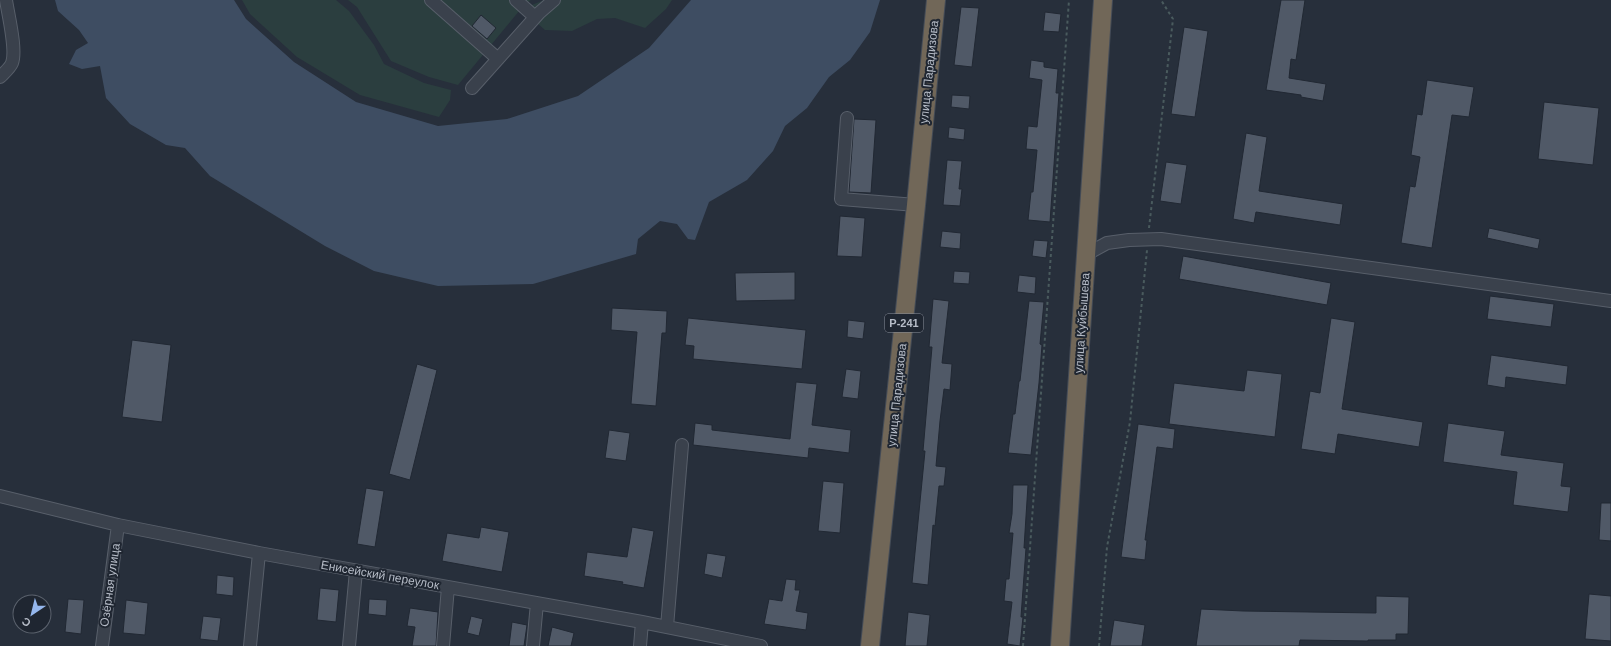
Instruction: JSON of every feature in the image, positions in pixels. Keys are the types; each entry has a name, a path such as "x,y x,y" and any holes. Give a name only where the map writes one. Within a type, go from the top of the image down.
{"highway":[{"name":"улица Парадизова","path":"870,646 875,611 936,0"},
{"name":"улица Куйбышева","path":"1060,646 1103,0"}],"street":[{"path":"0,77 12,62 13,53 13,39 6,0"},
{"path":"431,0 498,60"},
{"path":"516,0 535,17"},
{"path":"472,88 535,17 554,0"},
{"path":"848,118 841,199 916,205"},
{"path":"1086,254 1107,243 1129,240 1161,239 1611,301"},
{"path":"667,627 682,445"},
{"name":"Енисейский переулок","path":"0,496 118,525 259,553 642,622 761,646"},
{"name":"Озёрная улица","path":"102,646 118,525"},
{"path":"250,646 259,553"},
{"path":"349,646 356,570"},
{"path":"443,646 448,587"},
{"path":"533,646 537,603"},
{"path":"640,646 642,622"}],"path":[{"path":"1023,646 1069,0"},
{"path":"1099,646 1107,547 1130,422 1148,239 1173,19 1161,0"}],"shaded area":[{"path":"242,0 336,0 349,11 374,45 384,64 424,83 451,90 450,100 439,117 360,95 297,57 250,14"},
{"path":"348,0 531,0 524,5 458,85 429,77 391,61 357,7"},
{"path":"544,0 672,0 666,9 645,28 615,18 597,19 572,31 545,30 529,16 527,7"}],"water":[{"path":"55,0 234,0 246,19 294,62 356,102 438,126 507,119 578,96 649,48 691,0 880,0 870,32 850,60 829,77 807,108 785,126 773,151 747,180 709,202 695,240 688,239 677,224 660,221 638,239 636,254 533,284 438,286 374,271 325,246 210,176 185,148 166,145 130,124 106,98 100,66 82,69 69,64 76,50 88,43 79,30 58,11"}],"building":[{"path":"1281,0 1305,0 1296,60 1291,59 1289,78 1326,84 1323,101 1301,97 1301,95 1266,90"},
{"path":"961,7 979,8 972,67 954,65"},
{"path":"1045,12 1061,14 1059,32 1043,31"},
{"path":"481,15 496,28 487,39 472,26"},
{"path":"1184,27 1208,31 1195,117 1171,114"},
{"path":"1031,60 1044,62 1044,67 1058,69 1056,93 1059,93 1050,222 1028,220 1031,192 1033,192 1037,150 1026,149 1028,126 1037,127 1042,80 1029,78"},
{"path":"1427,80 1474,87 1469,117 1452,115 1432,248 1401,243 1410,186 1415,187 1420,157 1411,155 1417,114 1422,115"},
{"path":"952,95 970,96 969,109 951,107"},
{"path":"1544,102 1599,108 1593,165 1538,159"},
{"path":"854,119 876,120 871,193 849,192"},
{"path":"949,127 965,129 964,140 948,138"},
{"path":"1246,133 1267,137 1259,191 1343,204 1340,225 1256,212 1254,223 1233,219"},
{"path":"947,160 962,161 959,189 962,189 960,206 943,205"},
{"path":"1166,162 1187,165 1181,204 1160,201"},
{"path":"840,216 865,218 862,257 837,256"},
{"path":"1489,228 1540,239 1538,249 1487,238"},
{"path":"942,231 961,233 960,249 940,247"},
{"path":"1034,240 1048,241 1046,258 1032,256"},
{"path":"1183,256 1331,283 1327,305 1179,279"},
{"path":"954,271 970,272 969,284 953,283"},
{"path":"795,272 795,300 736,301 735,273"},
{"path":"1019,275 1036,277 1035,294 1017,292"},
{"path":"1490,296 1554,304 1551,327 1487,319"},
{"path":"933,299 949,301 942,363 952,364 950,390 944,389 940,421 936,466 946,467 944,486 939,486 935,526 933,525 928,585 912,583 925,451 923,451 932,347 929,347"},
{"path":"1029,301 1044,302 1040,344 1042,345 1039,383 1031,455 1008,453 1013,414 1015,414 1020,381"},
{"path":"612,308 667,311 666,333 662,333 656,406 631,404 637,332 611,330"},
{"path":"688,318 806,330 802,369 693,359 694,346 685,345"},
{"path":"1331,318 1355,322 1342,409 1423,422 1419,447 1338,434 1335,454 1301,449 1310,391 1320,393"},
{"path":"848,320 865,322 863,339 847,337"},
{"path":"132,340 171,345 162,422 122,417"},
{"path":"1491,355 1568,366 1566,385 1506,377 1505,388 1487,385"},
{"path":"417,364 437,370 410,480 389,474"},
{"path":"846,369 861,371 858,399 842,397"},
{"path":"1247,370 1282,374 1275,437 1169,424 1174,383 1244,391"},
{"path":"796,382 817,384 812,425 851,430 849,453 809,448 808,458 693,445 695,423 712,425 712,430 790,439"},
{"path":"1448,423 1505,431 1501,455 1564,463 1561,486 1571,487 1568,512 1513,505 1517,472 1443,462"},
{"path":"1138,424 1175,429 1173,449 1157,447 1145,540 1147,540 1145,560 1121,557"},
{"path":"609,430 630,433 626,461 605,458"},
{"path":"823,481 844,483 840,533 818,531"},
{"path":"1013,485 1028,485 1024,548 1026,548 1021,617 1023,617 1020,646 1007,644 1012,602 1004,601 1006,579 1009,579 1013,533 1009,533 1012,514"},
{"path":"366,488 384,491 375,547 357,544"},
{"path":"1601,503 1611,503 1611,541 1599,540"},
{"path":"481,527 509,532 502,572 442,561 447,533 479,538"},
{"path":"632,527 654,531 644,588 622,584 623,582 584,576 587,552 627,557"},
{"path":"707,553 726,556 722,578 704,574"},
{"path":"217,575 234,577 233,596 216,594"},
{"path":"786,579 796,580 795,590 800,590 796,611 808,613 806,630 764,624 769,599 782,601"},
{"path":"320,588 339,590 336,622 317,620"},
{"path":"1589,594 1611,596 1611,641 1585,639"},
{"path":"1376,596 1409,597 1408,634 1396,634 1396,640 1300,640 1299,646 1196,646 1201,609 1376,613"},
{"path":"68,599 84,600 81,634 65,632"},
{"path":"369,599 387,600 386,616 368,614"},
{"path":"126,600 148,603 145,635 123,633"},
{"path":"410,608 438,612 436,646 412,646 415,627 407,626"},
{"path":"908,612 930,615 927,646 905,646"},
{"path":"203,616 221,618 218,641 200,639"},
{"path":"471,616 483,619 479,636 467,633"},
{"path":"1114,620 1145,625 1142,646 1110,646"},
{"path":"512,622 527,625 524,646 509,646"},
{"path":"552,627 574,633 571,646 548,646"}]}
